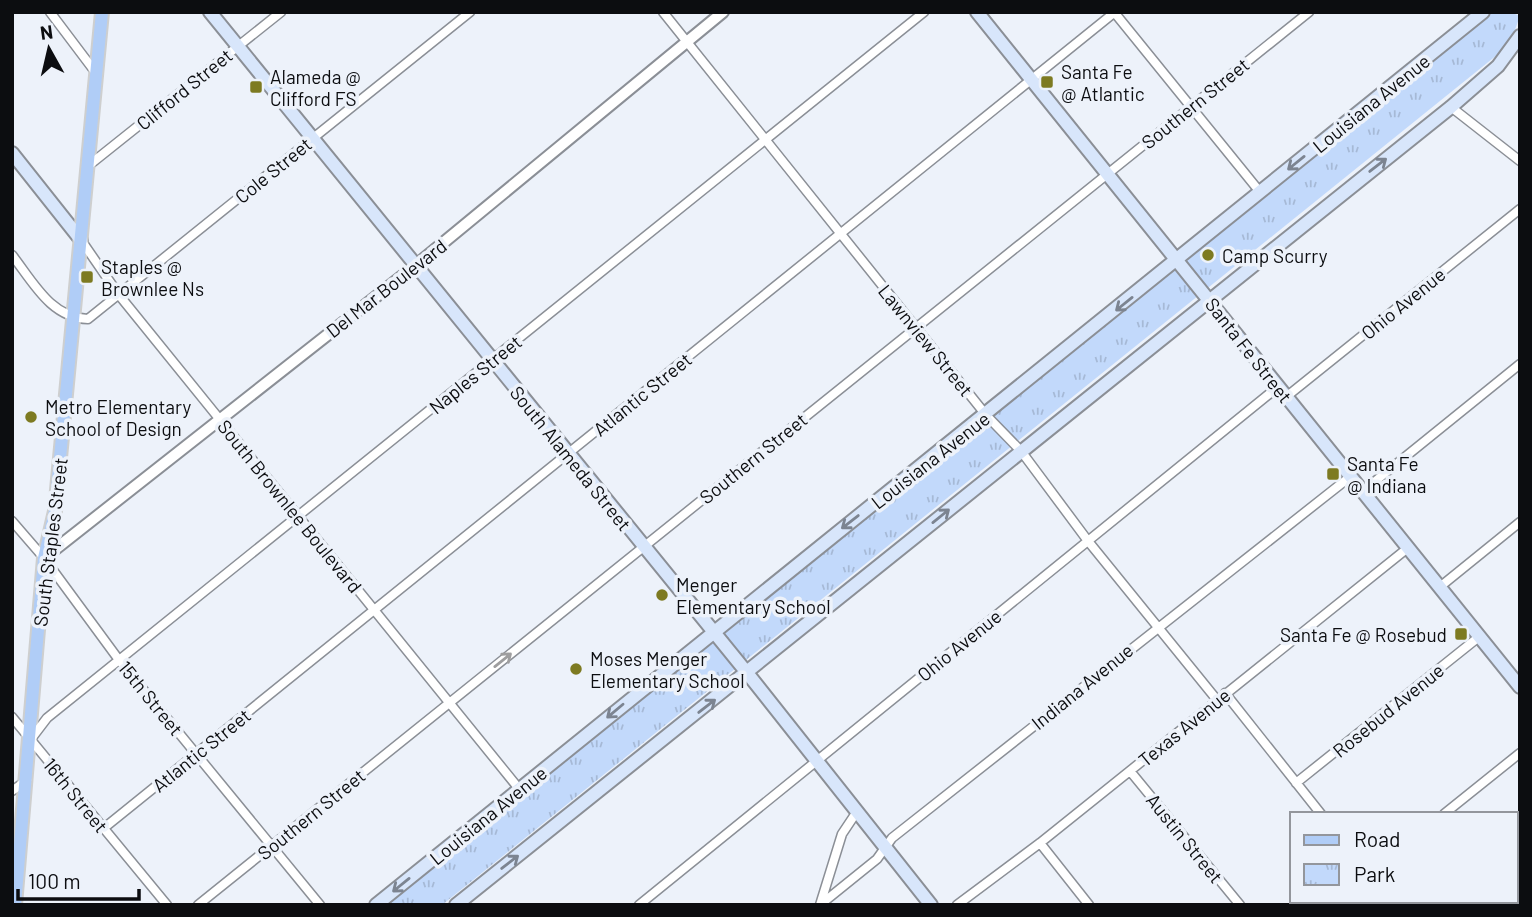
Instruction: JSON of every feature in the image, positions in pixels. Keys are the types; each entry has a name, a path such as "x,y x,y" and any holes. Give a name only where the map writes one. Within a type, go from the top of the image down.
{"main road":[{"name":"South Staples Street","path":"14,903 27,780 44,558 55,511 103,12"},
{"name":"South Alameda Street","path":"210,12 748,674 814,761 931,905"},
{"name":"Santa Fe Street","path":"977,12 1518,681"},
{"name":"Louisiana Avenue","path":"376,905 712,631 1177,261 1482,12"},
{"path":"1498,66 1520,36"},
{"path":"456,905 748,674 1520,49"},
{"name":"South Brownlee Boulevard","path":"12,153 81,240"}],"street":[{"path":"50,12 96,73"},
{"name":"Clifford Street","path":"88,166 281,12"},
{"name":"Cole Street","path":"73,318 88,319 470,12"},
{"name":"Lawnview Street","path":"663,12 986,415 1021,452 1088,541 1217,700"},
{"name":"Del Mar Boulevard","path":"44,558 415,265 723,12"},
{"name":"Naples Street","path":"30,739 47,718 924,12"},
{"path":"1114,12 1260,192"},
{"name":"Atlantic Street","path":"104,828 1114,12"},
{"name":"Southern Street","path":"198,905 1308,12"},
{"path":"1451,107 1520,161"},
{"name":"Ohio Avenue","path":"639,905 1088,541 1520,209"},
{"name":"South Brownlee Boulevard","path":"81,240 119,295 300,515 520,790"},
{"path":"12,256 53,307 73,318"},
{"path":"1363,491 1520,364"},
{"name":"Indiana Avenue","path":"820,905 877,859 892,838 1351,476"},
{"name":"15th Street","path":"12,521 44,558 119,660 320,905"},
{"path":"1441,586 1520,522"},
{"name":"Texas Avenue","path":"957,905 1040,843 1409,547"},
{"name":"Rosebud Avenue","path":"1296,783 1480,636"},
{"path":"1226,693 1319,812"},
{"name":"16th Street","path":"12,717 167,905"},
{"path":"1446,812 1520,753"},
{"name":"Austin Street","path":"1130,771 1240,905"},
{"path":"12,791 27,780"},
{"path":"820,905 842,834 856,813"},
{"path":"1040,843 1089,905"}],"green space":[{"path":"1490,12 1510,12 1520,16 1512,38 1497,55 442,905 383,905"}],"place":[{"name":"Santa Fe @ Atlantic","path":"1047,82"},
{"name":"Alameda @ Clifford FS","path":"256,87"},
{"name":"Camp Scurry","path":"1208,255"},
{"name":"Staples @ Brownlee Ns","path":"87,277"},
{"name":"Metro Elementary School of Design","path":"31,417"},
{"name":"Santa Fe @ Indiana","path":"1333,474"},
{"name":"Menger Elementary School","path":"662,595"},
{"name":"Santa Fe @ Rosebud","path":"1461,634"},
{"name":"Moses Menger Elementary School","path":"576,669"}]}
